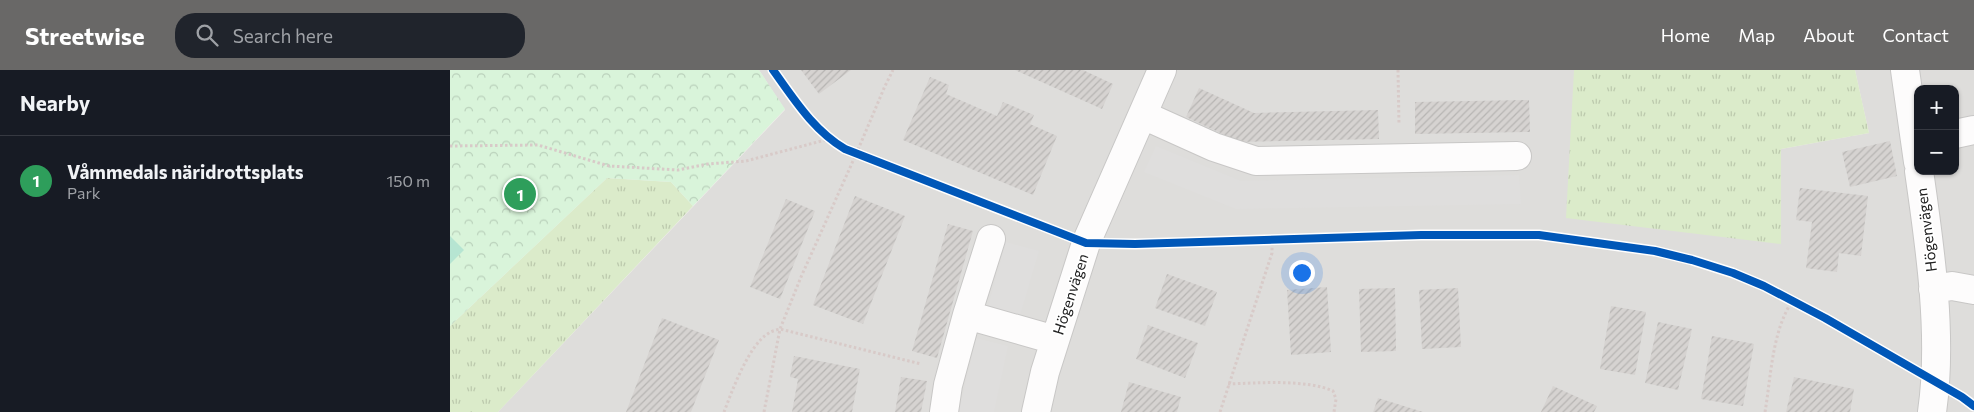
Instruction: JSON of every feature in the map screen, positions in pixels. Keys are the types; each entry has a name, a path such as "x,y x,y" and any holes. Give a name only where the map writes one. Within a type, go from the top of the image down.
{"street":[{"name":"Högenvägen","path":"1036,412 1045,372 1086,243 1162,70"},
{"path":"1905,70 1914,130"},
{"path":"1143,115 1214,148 1256,161 1517,156"},
{"path":"1959,133 1974,130"},
{"name":"Högenvägen","path":"1919,175 1933,289 1936,382 1932,412"},
{"path":"944,412 952,372 991,239"},
{"name":"Högenvägen","path":"1933,289 1952,286 1974,290"},
{"path":"968,315 1055,340"}],"path":[{"path":"764,412 780,329 884,86 893,70"},
{"path":"1398,70 1400,158"},
{"path":"450,146 538,145 609,166 678,170 708,164 746,162 829,139"},
{"path":"1220,412 1272,253 1272,240"},
{"path":"1764,412 1779,328 1793,300"},
{"path":"724,412 736,380 757,342 769,332 780,329 952,372"},
{"path":"1228,384 1321,385 1333,391 1336,399 1334,412"}],"shaded area":[{"path":"759,70 1580,70 1781,244 1781,149 1869,133 1855,70 1974,70 1974,412 498,412 785,110"},
{"path":"1156,146 1241,181 1519,175 1521,204 1236,209 1144,172"},
{"path":"1006,242 1039,251 1020,315 988,306"},
{"path":"976,338 1008,346 994,412 959,412"}],"green space":[{"path":"450,70 759,70 785,109 693,206 671,182 607,178 450,326"},
{"path":"1574,70 1855,70 1869,133 1781,149 1781,244 1566,218"},
{"path":"607,178 671,182 693,206 498,412 450,412 450,326"},
{"path":"450,236 464,250 450,264"}],"building":[{"path":"801,70 851,70 819,94"},
{"path":"1015,70 1083,70 1113,84 1102,109"},
{"path":"930,77 949,85 946,94 997,116 1003,102 1034,115 1030,124 1057,136 1033,195 903,140"},
{"path":"1199,88 1254,113 1378,110 1379,139 1240,142 1186,117"},
{"path":"1529,100 1530,132 1415,134 1415,102"},
{"path":"1890,141 1897,176 1850,187 1842,152"},
{"path":"1800,188 1868,196 1861,256 1839,253 1837,272 1806,268 1812,222 1796,220"},
{"path":"855,196 905,216 863,324 813,305"},
{"path":"786,199 815,211 780,299 750,287"},
{"path":"948,224 973,231 937,358 912,351"},
{"path":"1167,274 1217,292 1205,326 1155,308"},
{"path":"1327,287 1331,352 1291,355 1287,290"},
{"path":"1395,288 1396,351 1361,352 1359,289"},
{"path":"1458,288 1461,347 1422,349 1419,290"},
{"path":"1611,306 1646,312 1635,375 1600,369"},
{"path":"662,318 719,340 691,412 626,412"},
{"path":"1658,322 1692,329 1678,390 1645,383"},
{"path":"1148,325 1198,343 1185,378 1136,359"},
{"path":"1712,336 1754,344 1743,406 1701,399"},
{"path":"794,356 860,369 852,412 792,412 798,379 790,377"},
{"path":"901,377 927,381 921,412 895,412"},
{"path":"1794,377 1854,389 1850,412 1786,412"},
{"path":"1129,382 1181,397 1177,412 1121,412"},
{"path":"1553,386 1597,406 1594,412 1541,412"},
{"path":"1378,398 1423,412 1373,412"}],"cycle path":[{"path":"773,70 797,103 823,133 845,149 1086,243 1135,244 1421,235 1539,235 1655,251 1733,273 1764,286 1825,318 1962,397 1974,406"}],"place":[{"name":"Våmmedals näridrottsplats","path":"520,194"}]}
